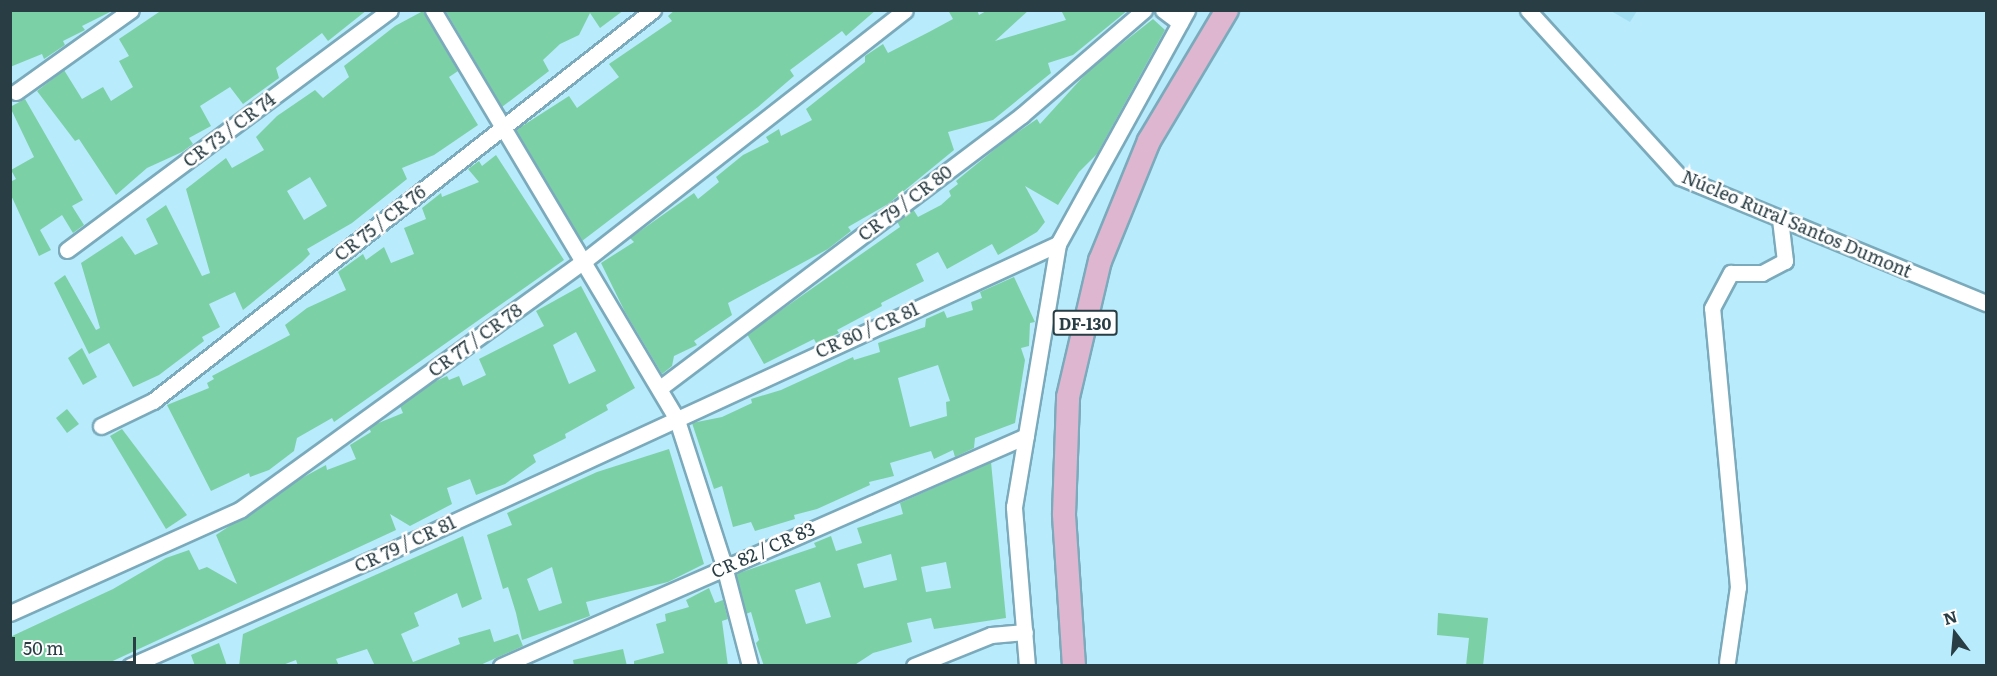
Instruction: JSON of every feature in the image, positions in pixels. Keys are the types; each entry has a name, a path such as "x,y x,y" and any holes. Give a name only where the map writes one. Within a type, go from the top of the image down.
{"main road":[{"name":"DF-130","path":"1074,666 1064,514 1068,398 1073,375 1100,261 1149,141 1227,10"}],"street":[{"path":"16,92 131,10"},
{"name":"CR 73 / CR 74","path":"67,250 390,10"},
{"path":"433,10 676,417 724,566 750,666"},
{"name":"CR 75 / CR 76","path":"101,426 153,400 653,10"},
{"name":"CR 77 / CR 78","path":"10,613 242,509 584,261 905,10"},
{"name":"CR 79 / CR 80","path":"660,388 1022,115 1144,10"},
{"path":"1027,666 1014,507 1058,244 1184,17 1163,10"},
{"name":"Núcleo Rural Santos Dumont","path":"1528,10 1680,177 1986,303"},
{"path":"1727,662 1738,587 1712,308 1731,273 1762,273 1785,261 1780,219"},
{"name":"CR 80 / CR 81","path":"676,417 1058,244"},
{"name":"CR 79 / CR 81","path":"130,666 374,560 676,417"},
{"name":"CR 82 / CR 83","path":"501,666 1026,435"},
{"path":"914,666 991,635 1025,632"}],"shaded area":[{"path":"1611,11 1637,11 1630,22"}],"building":[{"path":"10,10 114,10 82,26 85,30 63,41 65,45 44,59 42,54 10,67"},
{"path":"162,10 367,10 328,41 322,33 276,68 279,78 243,104 230,87 200,106 211,126 189,138 193,144 182,152 147,168 116,195 79,139 75,141 37,91 64,70 82,99 103,87 111,101 133,87 119,61 129,56 119,39"},
{"path":"445,10 624,10 600,28 590,13 579,35 560,44 543,60 549,71 502,107"},
{"path":"675,10 876,10 846,36 842,31 790,70 794,76 758,107 582,241 516,130 569,96 577,108 619,77 609,64 672,21 668,16"},
{"path":"948,10 977,10 979,15 988,10 1029,10 995,41 1066,20 1061,10 1128,10 1073,55 1048,63 1051,73 993,120 948,132 954,150 888,204 848,227 851,231 828,249 728,303 732,315 694,341 697,345 674,356 672,366 662,374 625,312 601,263 634,242 630,238 694,193 698,199 719,182 716,177 743,155 769,142 766,137 779,129 781,136 812,120 806,109 865,62 865,56 883,44 888,53 953,19"},
{"path":"423,11 458,71 449,77 478,125 434,155 402,168 407,179 352,223 307,249 310,254 302,262 243,310 235,292 209,304 220,327 202,337 204,341 159,375 133,387 109,343 89,354 54,283 65,275 96,330 100,328 81,263 122,236 135,255 158,244 146,219 166,205 202,276 210,273 186,189 226,158 232,168 264,150 256,137 277,116 315,90 323,98 349,77 344,66 395,26","holes":["310,177 327,206 304,220 287,191"]},
{"path":"1153,19 1165,30 1097,154 1079,172 1058,205 1025,186 1045,222 1037,232 998,255 992,244 947,269 938,252 916,264 924,281 881,303 882,306 837,330 839,333 816,343 814,339 764,364 747,334 900,227 897,221 913,209 918,217 941,205 951,196 949,191 958,184 956,181 1006,140 1037,119 1040,124 1091,68"},
{"path":"25,99 83,200 72,206 84,225 73,233 62,215 40,230 51,250 39,256 10,193 10,182 16,179 11,170 34,157 10,107"},
{"path":"496,155 564,260 334,422 332,418 297,438 294,451 269,470 250,477 249,473 211,491 167,405 209,388 207,383 214,379 212,376 290,335 285,325 307,308 346,290 338,272 363,254 366,260 384,247 391,263 414,254 404,228 426,219 422,208 441,193 442,197 479,182 468,169 479,161 482,166"},
{"path":"1014,277 1035,322 1030,323 1029,346 1021,348 1025,360 1015,423 975,438 974,448 955,457 953,450 934,459 931,451 890,463 894,476 869,482 870,485 817,509 794,515 795,519 755,531 751,522 733,527 722,486 714,489 692,423 722,417 752,403 751,399 781,390 853,357 854,360 880,352 878,343 925,327 926,319 944,311 947,318 973,310 971,302 982,298 980,292","holes":["938,365 950,401 946,402 947,416 910,427 898,378"]},
{"path":"581,286 635,388 606,405 608,410 565,434 566,438 533,455 536,462 505,484 476,495 470,479 447,488 452,504 410,526 390,514 396,530 102,666 10,666 10,637 113,589 166,558 189,550 199,570 207,567 237,584 216,535 300,479 326,465 327,470 356,459 350,445 371,432 369,428 403,413 400,406 432,383 447,376 449,380 459,376 463,386 486,375 479,359 544,326 536,311","holes":["576,332 596,371 569,384 553,345"]},
{"path":"82,348 97,377 83,385 68,358"},
{"path":"67,409 79,424 67,433 56,418"},
{"path":"122,429 187,515 166,529 110,436"},
{"path":"669,449 704,564 668,582 586,602 590,616 522,640 508,587 503,589 487,535 512,525 507,513 597,472","holes":["552,567 562,603 539,611 527,579"]},
{"path":"991,462 1006,618 934,629 931,618 907,623 912,642 873,653 853,666 764,666 756,643 759,640 751,612 746,614 736,574 816,547 814,543 831,536 836,551 862,543 857,528 903,514 900,503","holes":["891,554 897,580 864,588 857,564","946,562 951,588 926,592 921,567","820,582 831,617 806,624 795,590"]},
{"path":"463,536 482,599 462,608 457,593 414,613 419,626 401,634 413,662 460,644 458,638 490,629 494,642 518,634 523,646 478,666 375,666 367,649 336,659 339,666 298,666 296,660 280,666 239,666 243,634"},
{"path":"709,588 715,603 723,600 728,619 722,621 728,666 634,666 634,661 664,653 656,624 666,621 665,614 689,607 686,600"},
{"path":"1438,613 1488,618 1483,666 1466,666 1469,638 1437,635"},
{"path":"219,643 227,666 195,666 191,655"},
{"path":"623,649 627,666 574,666 573,660"}]}
